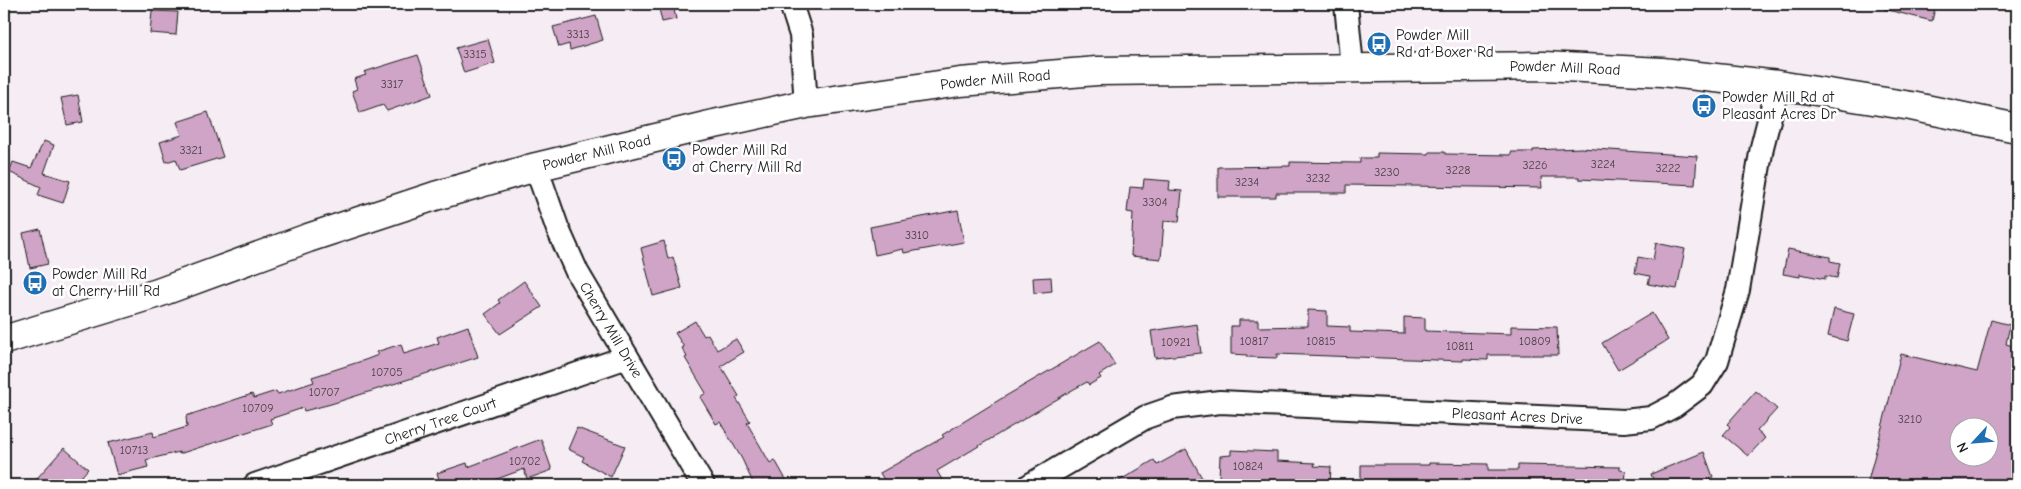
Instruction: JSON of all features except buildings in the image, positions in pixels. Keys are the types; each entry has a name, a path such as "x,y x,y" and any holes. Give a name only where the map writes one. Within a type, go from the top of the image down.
{"main road":[{"name":"Powder Mill Road","path":"4,340 158,293 308,238 426,199 536,167 679,132 806,104 960,82 1097,71 1544,66 1662,72 1778,85 1911,106 2017,128"}],"street":[{"path":"791,4 801,34 806,104"},
{"path":"1346,4 1352,67"},
{"name":"Pleasant Acres Drive","path":"1030,485 1146,417 1172,408 1220,402 1624,421 1651,418 1674,406 1702,385 1717,361 1738,290 1762,147 1778,85"},
{"name":"Cherry Mill Drive","path":"536,167 557,228 577,272 703,485"},
{"name":"Cherry Tree Court","path":"255,485 627,357"}],"place":[{"name":"Powder Mill Rd at Boxer Rd","path":"1379,44"},
{"name":"Powder Mill Rd at Pleasant Acres Dr","path":"1704,106"},
{"name":"Powder Mill Rd at Cherry Mill Rd","path":"674,159"},
{"name":"Powder Mill Rd at Cherry Hill Rd","path":"35,283"}]}
